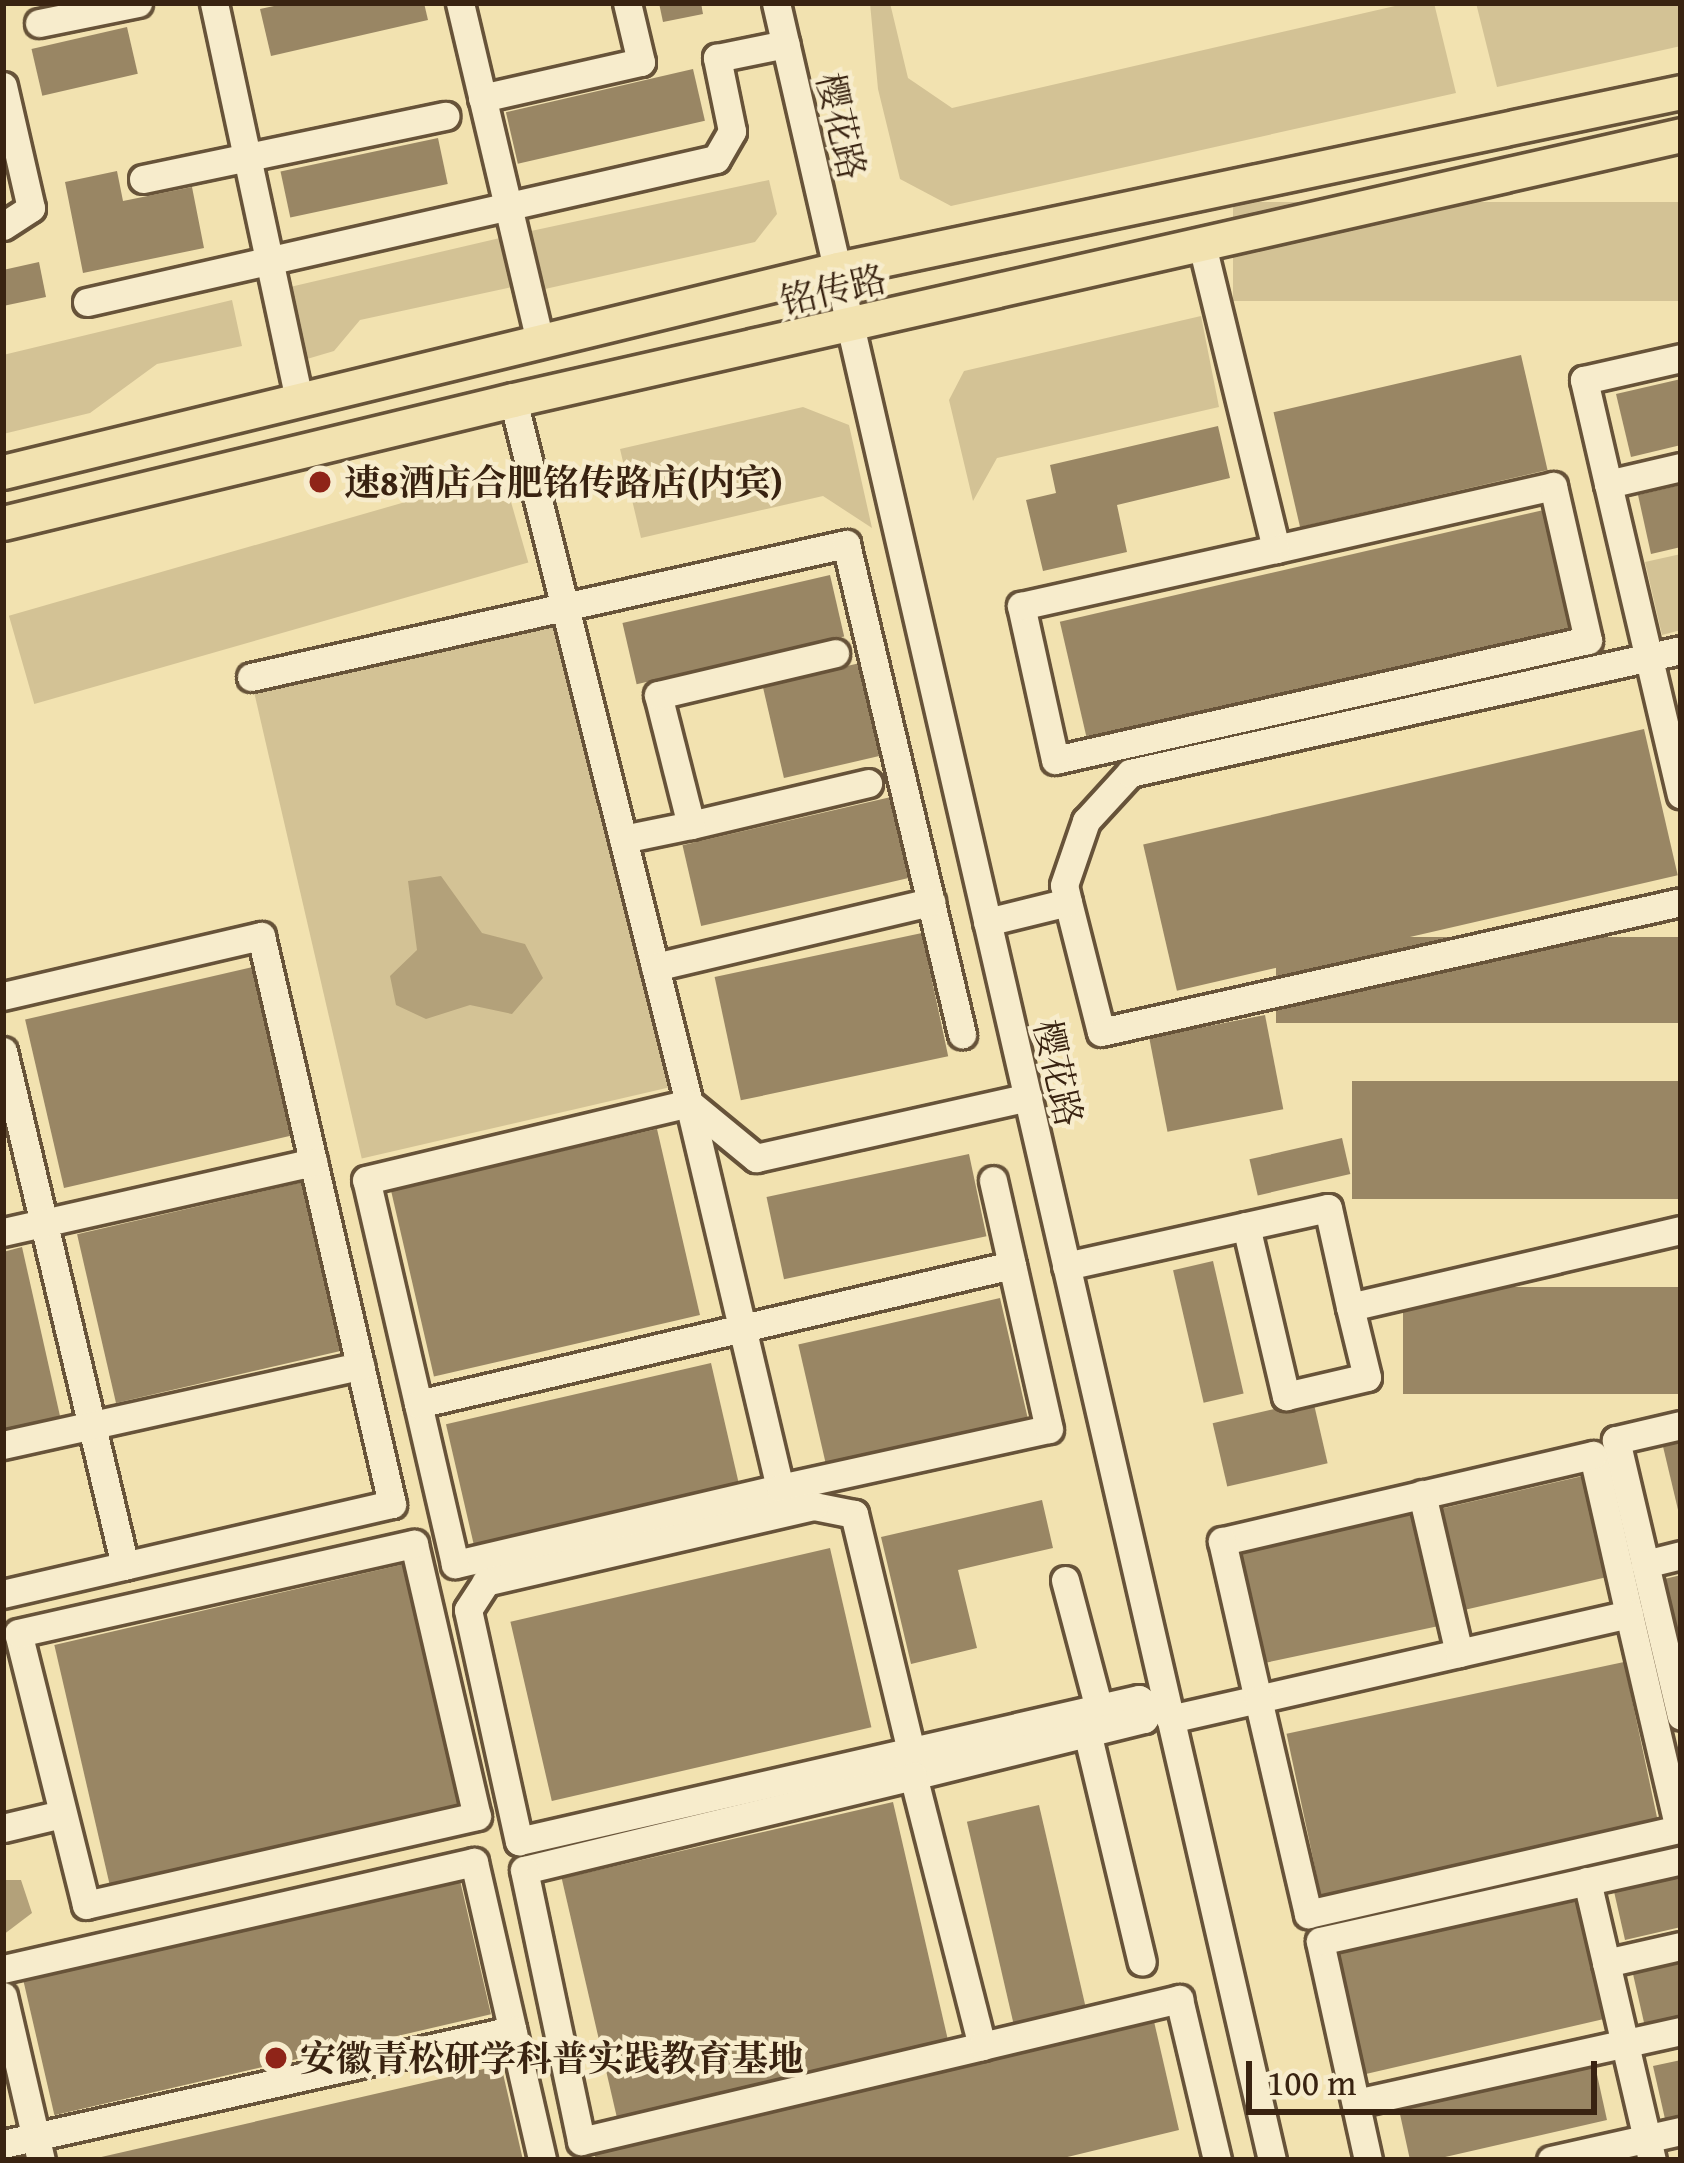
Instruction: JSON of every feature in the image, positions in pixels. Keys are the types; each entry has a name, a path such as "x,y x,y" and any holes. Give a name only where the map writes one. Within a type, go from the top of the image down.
{"main road":[{"name":"铭传路","path":"3,472 838,269 1681,92"},
{"name":"铭传路","path":"3,523 513,400 1681,135"}],"street":[{"path":"39,23 138,3"},
{"path":"214,3 299,400"},
{"path":"460,3 540,342"},
{"path":"482,98 641,62 627,3"},
{"name":"樱花路","path":"776,3 1028,1097 1163,1710 1271,2160"},
{"path":"87,302 716,159 732,131 717,58 786,44"},
{"path":"3,226 31,208 5,100"},
{"path":"143,179 445,116"},
{"path":"1202,245 1276,549"},
{"path":"1681,358 1584,380 1681,795"},
{"path":"513,400 780,1489"},
{"path":"1608,484 1681,467"},
{"path":"1553,486 1588,640 1055,760 1021,606 1276,549 1553,486"},
{"path":"251,677 846,544 962,1034"},
{"path":"1681,650 1130,772 1086,821 1064,885 1101,1032 1681,902"},
{"path":"692,825 658,695 835,653"},
{"path":"623,839 868,783"},
{"path":"655,967 931,902"},
{"path":"987,922 1068,902"},
{"path":"3,996 261,936 392,1504 3,1594"},
{"path":"3,1051 125,1566"},
{"path":"689,1103 756,1158 1028,1097"},
{"path":"689,1103 366,1180 455,1564 1049,1429 993,1180"},
{"path":"3,1232 313,1162"},
{"path":"1066,1266 1246,1226 1328,1208 1367,1377 1286,1396 1246,1226"},
{"path":"1350,1307 1681,1230"},
{"path":"418,1404 1012,1265"},
{"path":"3,1445 360,1366"},
{"path":"1681,1425 1616,1440 1681,1716"},
{"path":"1593,1455 1629,1614 1679,1829 1308,1914 1222,1540 1593,1455"},
{"path":"1422,1494 1459,1653"},
{"path":"982,2046 912,1763 854,1514 814,1506 486,1582 469,1610 519,1840 912,1763 1093,1721 1144,1719 1163,1710 1258,1699 1629,1614"},
{"path":"414,1544 477,1816 86,1906 62,1814 18,1634 414,1544"},
{"path":"1645,1564 1681,1556"},
{"path":"1065,1580 1142,1962"},
{"path":"912,1763 524,1870 584,2151 1179,1999 1214,2160"},
{"path":"3,1828 62,1814"},
{"path":"1369,2160 1320,1941 1681,1861"},
{"path":"3,1969 474,1862 542,2160"},
{"path":"1587,1881 1650,2149"},
{"path":"1606,1963 1681,1946"},
{"path":"3,1996 39,2148"},
{"path":"3,2144 39,2148 512,2030"},
{"path":"1356,2104 1681,2031"},
{"path":"1551,2160 1650,2149 1681,2131"}],"shaded area":[{"path":"870,3 890,3 908,78 952,108 1408,3 1434,3 1456,93 951,206 900,179 878,89"},
{"path":"1476,3 1681,3 1681,46 1497,87"},
{"path":"769,180 777,214 755,242 545,289 531,231"},
{"path":"1233,202 1681,202 1681,301 1233,301"},
{"path":"500,238 512,287 360,320 334,351 307,359 290,287"},
{"path":"232,300 242,346 157,364 90,413 3,434 3,355"},
{"path":"1201,316 1219,407 997,458 973,501 949,400 964,371"},
{"path":"803,407 849,425 872,528 823,496 641,538 620,449"},
{"path":"503,474 528,562 34,704 9,616"},
{"path":"1681,554 1681,630 1662,635 1645,562"},
{"path":"560,617 669,1088 362,1158 253,688"},
{"path":"441,876 482,933 525,944 543,978 512,1014 470,1005 426,1019 396,1005 390,976 417,950 408,881"},
{"path":"3,1880 21,1880 32,1913 3,1935"}],"building":[{"path":"288,3 424,3 428,20 271,56 260,9"},
{"path":"659,3 701,3 703,14 663,22"},
{"path":"127,27 138,74 42,96 32,49"},
{"path":"693,69 705,121 518,164 506,112"},
{"path":"438,138 448,184 290,217 281,171"},
{"path":"117,171 123,201 192,187 204,248 83,273 65,182"},
{"path":"39,262 46,297 3,306 3,270"},
{"path":"1521,355 1548,470 1300,527 1274,412"},
{"path":"1681,379 1681,445 1631,457 1616,394"},
{"path":"1218,426 1230,478 1117,505 1127,552 1043,571 1026,500 1056,493 1050,465"},
{"path":"1681,485 1681,547 1651,554 1638,495"},
{"path":"1548,509 1577,633 1088,745 1060,622"},
{"path":"830,575 844,636 637,684 622,623"},
{"path":"860,663 881,756 784,778 763,685"},
{"path":"1644,729 1678,875 1177,991 1143,845"},
{"path":"891,797 910,878 701,926 682,845"},
{"path":"922,933 948,1056 741,1100 715,977"},
{"path":"1276,937 1681,937 1681,1023 1276,1023"},
{"path":"257,966 296,1135 64,1188 25,1020"},
{"path":"1265,1015 1283,1109 1167,1132 1149,1038"},
{"path":"1352,1081 1681,1081 1681,1199 1352,1199"},
{"path":"657,1129 700,1315 434,1377 391,1190"},
{"path":"1342,1138 1350,1174 1258,1195 1249,1159"},
{"path":"969,1154 986,1236 784,1279 767,1197"},
{"path":"308,1181 347,1350 116,1403 77,1234"},
{"path":"22,1247 60,1416 3,1429 3,1252"},
{"path":"1213,1261 1244,1394 1204,1403 1173,1270"},
{"path":"1403,1287 1681,1287 1681,1394 1403,1394"},
{"path":"1000,1298 1028,1418 826,1464 798,1345"},
{"path":"711,1363 739,1485 474,1546 446,1424"},
{"path":"1313,1400 1328,1463 1227,1487 1213,1423"},
{"path":"1681,1433 1681,1514 1679,1514 1661,1438"},
{"path":"1587,1475 1610,1576 1465,1610 1442,1509"},
{"path":"1042,1500 1053,1548 958,1570 977,1648 911,1664 881,1537"},
{"path":"1417,1512 1441,1625 1258,1664 1234,1551"},
{"path":"830,1548 871,1727 552,1801 510,1622"},
{"path":"409,1563 465,1807 111,1888 54,1645"},
{"path":"1681,1575 1681,1679 1656,1581"},
{"path":"1624,1662 1660,1831 1323,1903 1287,1734"},
{"path":"893,1802 950,2048 618,2124 562,1878"},
{"path":"1039,1805 1087,2013 1015,2029 967,1822"},
{"path":"1681,1872 1681,1927 1625,1940 1613,1887"},
{"path":"459,1876 491,2014 54,2115 22,1977"},
{"path":"1581,1895 1609,2018 1365,2074 1336,1951"},
{"path":"1681,1963 1681,2019 1645,2027 1633,1974"},
{"path":"1153,2017 1179,2130 1055,2160 596,2160 593,2148"},
{"path":"1681,2060 1681,2115 1665,2119 1653,2066"},
{"path":"1594,2061 1607,2120 1432,2160 1410,2160 1398,2105"},
{"path":"501,2065 523,2160 97,2160 97,2158"}],"place":[{"name":"速8酒店合肥铭传路店(内宾)","path":"320,482"},
{"name":"安徽青松研学科普实践教育基地","path":"276,2058"}]}
